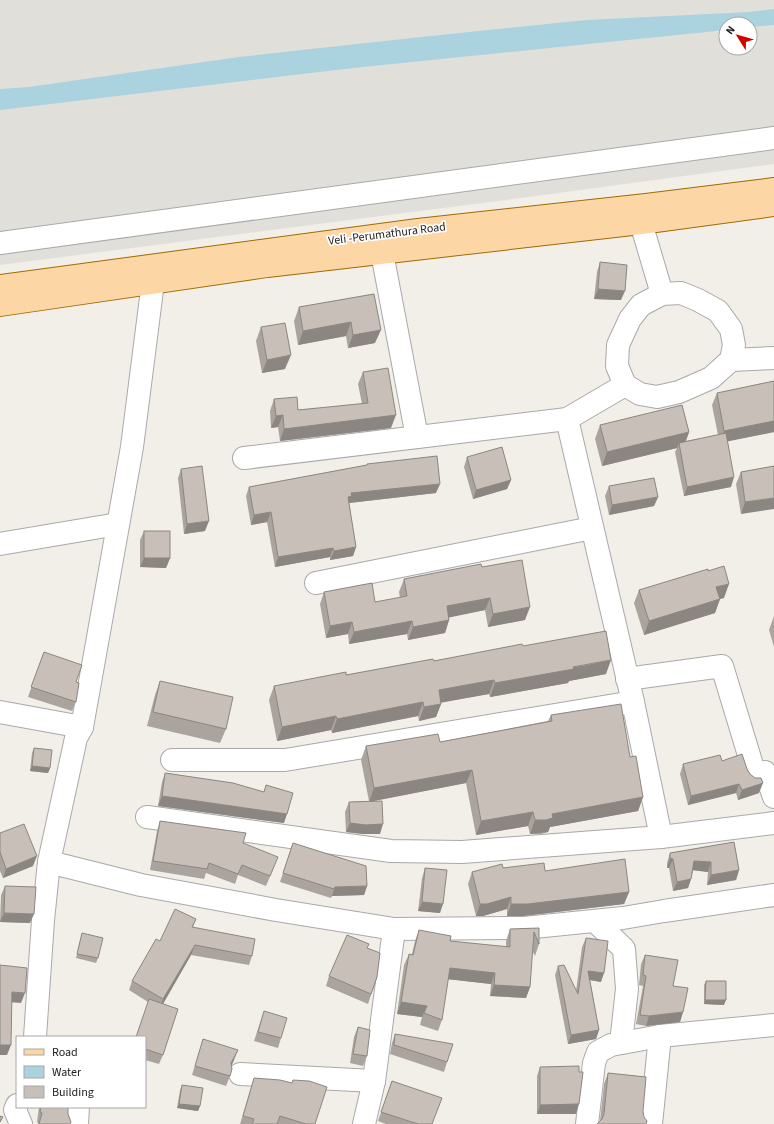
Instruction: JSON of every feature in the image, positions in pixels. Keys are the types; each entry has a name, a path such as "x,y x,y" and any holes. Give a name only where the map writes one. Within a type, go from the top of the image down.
{"main road":[{"name":"Veli -Perumathura Road","path":"0,286 418,230 646,205 774,189"},
{"path":"0,305 267,266 382,254 641,223 774,205"}],"street":[{"path":"0,243 774,138"},
{"path":"641,223 662,294"},
{"path":"382,254 417,437"},
{"path":"35,1036 43,920 49,862 76,738 82,728 132,447 153,282"},
{"path":"681,293 718,311 731,329 734,345 731,360 711,378 679,392 657,397 640,394 625,385 617,366 618,345 630,319 641,305 662,294 681,293"},
{"path":"731,360 774,358"},
{"path":"244,458 567,419 625,385"},
{"path":"567,419 627,679 661,837"},
{"path":"0,544 118,524"},
{"path":"316,583 592,528"},
{"path":"627,679 722,666 755,775 765,772 774,797"},
{"path":"172,760 285,760 632,702"},
{"path":"0,712 82,728"},
{"path":"147,817 391,851 462,852 661,837 773,816"},
{"path":"49,862 149,886 276,910 394,929 524,928 623,918 664,910 774,895"},
{"path":"595,921 624,949 627,989 621,1043"},
{"path":"364,1124 374,1081 394,929"},
{"path":"587,1124 594,1063 598,1052 612,1045 660,1036 774,1025"},
{"path":"651,1124 660,1036"},
{"path":"240,1074 374,1081"},
{"path":"77,1124 78,1108"}],"shaded area":[{"path":"0,0 774,0 774,164 0,265"}],"water":[{"path":"774,9 774,25 758,26 758,16 718,16 718,31 353,68 0,110 0,89 29,87 239,57 586,20 750,12"}],"building":[{"path":"600,262 627,265 625,291 598,289"},
{"path":"374,294 381,330 353,335 351,322 303,331 299,307"},
{"path":"285,323 291,355 267,360 261,327"},
{"path":"388,368 396,415 284,429 283,415 276,416 274,399 297,397 298,410 368,403 363,372"},
{"path":"774,381 774,421 724,431 717,393"},
{"path":"682,405 689,432 607,452 600,425"},
{"path":"726,433 734,477 687,487 679,443"},
{"path":"502,447 511,480 476,490 467,457"},
{"path":"437,456 440,484 351,493 352,496 348,497 356,547 334,551 333,548 278,557 271,512 254,515 249,487 367,464"},
{"path":"202,466 209,521 187,524 181,469"},
{"path":"774,466 774,498 745,502 741,472"},
{"path":"654,478 658,497 612,505 609,486"},
{"path":"144,531 170,531 170,558 144,558"},
{"path":"522,560 530,607 493,614 490,598 447,606 449,620 413,627 412,621 354,632 352,622 330,626 324,592 372,583 375,602 407,596 404,579 481,564 482,567"},
{"path":"724,566 729,584 716,587 720,599 649,621 639,590 708,569 708,571"},
{"path":"606,631 611,660 573,667 574,669 495,683 494,680 439,690 441,704 424,707 423,702 337,719 336,716 282,727 274,686 346,672 346,675 433,659 434,661 522,644 523,646"},
{"path":"44,652 82,665 76,682 79,683 76,702 31,687"},
{"path":"160,681 233,697 226,729 153,712"},
{"path":"621,704 630,757 636,756 643,797 552,814 553,818 546,820 535,820 533,812 481,821 472,770 374,788 366,746 438,734 440,742 552,721 551,715"},
{"path":"34,748 52,750 50,768 32,766"},
{"path":"742,754 750,774 755,778 761,778 763,783 742,790 739,784 691,796 683,764 720,755 722,761"},
{"path":"165,773 233,783 264,792 266,785 293,793 287,814 162,796"},
{"path":"382,801 383,824 366,825 350,823 349,802"},
{"path":"160,821 246,833 243,843 278,857 270,876 242,865 238,874 209,863 207,869 153,861"},
{"path":"24,824 37,856 6,869 0,852 0,833"},
{"path":"734,842 739,870 711,875 711,862 694,861 691,879 677,882 673,859 670,858 670,853"},
{"path":"293,843 366,866 367,886 335,887 334,889 283,873"},
{"path":"625,859 629,892 528,904 511,904 511,897 487,904 480,904 472,872 502,864 503,868 544,863 545,871"},
{"path":"425,868 447,870 443,904 422,902"},
{"path":"5,886 36,887 34,914 4,913"},
{"path":"175,909 196,919 192,927 255,939 252,956 195,945 163,999 132,981 156,939 160,941"},
{"path":"539,928 539,944 534,932 530,987 494,985 495,973 450,968 442,1020 424,1013 427,1006 401,1002 409,954 413,955 419,930 451,936 450,941 510,947 510,929"},
{"path":"82,933 103,938 98,958 77,954"},
{"path":"347,935 369,944 367,948 380,953 377,977 371,994 329,976"},
{"path":"586,938 608,941 604,973 588,971 599,1030 571,1035 558,966 564,965 578,994"},
{"path":"645,955 678,960 673,986 688,988 683,1012 649,1016 640,1015 646,976 643,975"},
{"path":"0,965 27,968 25,993 12,992 11,1045 0,1045"},
{"path":"706,981 726,981 726,1000 705,1000"},
{"path":"149,999 178,1009 163,1055 146,1049 146,1036 136,1036"},
{"path":"264,1011 287,1018 281,1038 258,1032"},
{"path":"358,1027 370,1030 367,1056 353,1054"},
{"path":"395,1034 453,1044 447,1062 394,1045"},
{"path":"203,1039 238,1050 231,1063 232,1069 230,1076 195,1066"},
{"path":"579,1066 579,1072 583,1072 579,1104 540,1105 540,1067"},
{"path":"608,1073 646,1077 643,1111 644,1117 647,1121 646,1124 597,1124 602,1119 604,1114"},
{"path":"254,1078 280,1080 292,1083 293,1080 309,1081 327,1087 315,1124 306,1124 280,1116 277,1124 252,1124 254,1119 243,1116"},
{"path":"392,1081 442,1098 432,1124 418,1124 381,1112"},
{"path":"182,1085 203,1088 200,1106 179,1104"},
{"path":"41,1108 68,1108 68,1114 71,1122 70,1124 39,1124 42,1113 40,1112"}]}
